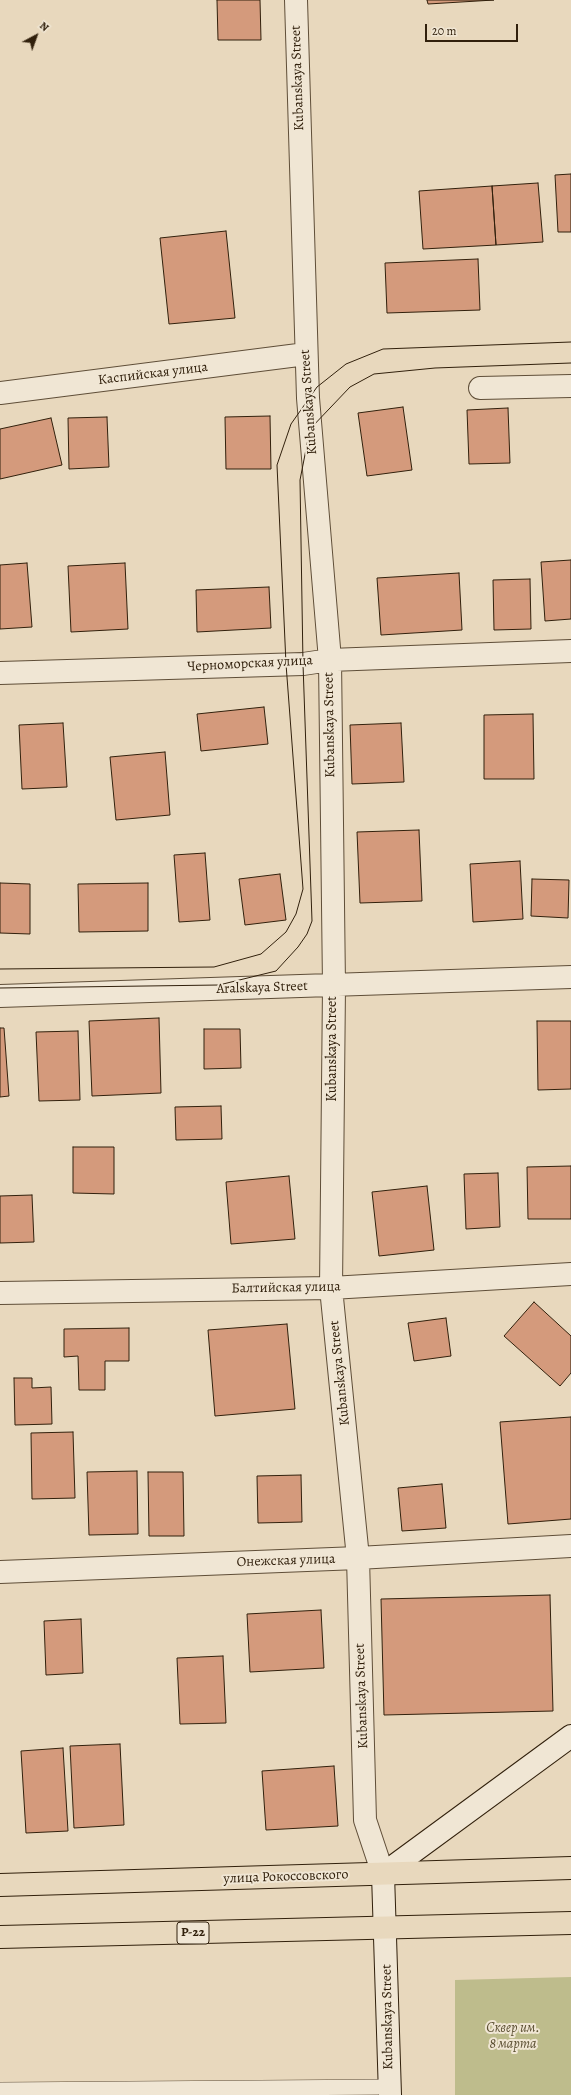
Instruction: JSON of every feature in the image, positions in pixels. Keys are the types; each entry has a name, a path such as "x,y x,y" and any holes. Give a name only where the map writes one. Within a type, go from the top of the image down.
{"highway":[{"name":"улица Рокоссовского","path":"0,1885 571,1868"},
{"name":"Р-22","path":"0,1937 571,1923"}],"street":[{"name":"Kubanskaya Street","path":"296,0 306,354 330,660 334,986 331,1288 358,1558 365,1820 383,1874 386,1928 389,2091"},
{"name":"Каспийская улица","path":"0,393 306,354"},
{"path":"480,388 571,386"},
{"name":"Черноморская улица","path":"0,673 303,664 330,660 571,651"},
{"name":"Aralskaya Street","path":"0,996 571,977"},
{"name":"Балтийская улица","path":"0,1293 331,1288 571,1274"},
{"name":"Онежская улица","path":"0,1572 358,1558 571,1546"},
{"path":"383,1874 571,1736"}],"lane":[{"path":"0,2090 389,2091"}],"green space":[{"name":"Сквер им. 8 марта","path":"571,1977 571,2095 455,2095 455,1980"}],"building":[{"path":"217,0 260,0 261,40 218,40"},
{"path":"427,0 494,0 428,4"},
{"path":"571,174 571,232 558,232 555,175"},
{"path":"538,183 543,242 496,245 492,186"},
{"path":"492,186 496,245 423,249 419,191"},
{"path":"226,231 235,318 169,324 160,238"},
{"path":"478,259 480,310 387,313 385,263"},
{"path":"403,407 412,470 367,476 358,413"},
{"path":"508,408 510,463 469,464 467,410"},
{"path":"270,416 271,469 226,469 225,417"},
{"path":"107,417 109,467 69,469 68,418"},
{"path":"51,418 62,465 0,479 0,429"},
{"path":"571,560 571,619 545,621 541,562"},
{"path":"27,563 32,627 0,629 0,565"},
{"path":"125,563 128,629 71,632 68,566"},
{"path":"459,573 462,630 381,635 377,578"},
{"path":"530,579 531,629 494,630 493,580"},
{"path":"269,587 271,628 197,632 196,590"},
{"path":"264,707 268,744 201,751 197,714"},
{"path":"533,714 534,779 484,779 484,715"},
{"path":"63,723 67,787 22,789 19,725"},
{"path":"401,723 404,782 352,784 350,725"},
{"path":"165,752 170,815 116,820 110,757"},
{"path":"419,830 422,901 360,903 357,832"},
{"path":"205,853 210,920 179,922 174,855"},
{"path":"520,861 523,919 473,922 470,864"},
{"path":"280,874 286,920 245,925 239,879"},
{"path":"532,879 569,880 568,918 531,916"},
{"path":"0,883 30,884 30,934 0,933"},
{"path":"148,883 148,931 79,932 78,884"},
{"path":"159,1018 161,1093 92,1096 89,1021"},
{"path":"537,1021 571,1021 571,1089 538,1090"},
{"path":"0,1028 4,1028 9,1096 0,1097"},
{"path":"204,1029 240,1029 241,1068 204,1069"},
{"path":"78,1031 80,1100 39,1101 36,1032"},
{"path":"221,1106 222,1139 176,1140 175,1107"},
{"path":"73,1147 114,1147 114,1194 73,1193"},
{"path":"571,1166 571,1219 528,1219 527,1167"},
{"path":"498,1173 500,1227 466,1229 464,1174"},
{"path":"289,1176 295,1239 231,1244 226,1182"},
{"path":"427,1186 434,1250 379,1256 372,1192"},
{"path":"32,1195 34,1242 0,1243 0,1196"},
{"path":"534,1302 571,1336 571,1373 560,1386 504,1336"},
{"path":"446,1318 451,1356 414,1361 408,1323"},
{"path":"287,1324 295,1409 215,1416 208,1330"},
{"path":"129,1328 129,1361 105,1361 105,1390 79,1390 78,1356 64,1357 64,1329"},
{"path":"14,1378 32,1378 32,1388 51,1387 52,1424 15,1425"},
{"path":"571,1417 571,1519 508,1524 500,1422"},
{"path":"73,1432 75,1498 32,1499 31,1433"},
{"path":"137,1471 138,1534 89,1535 87,1472"},
{"path":"148,1472 183,1472 184,1536 149,1536"},
{"path":"301,1475 302,1522 258,1523 257,1476"},
{"path":"442,1484 446,1528 402,1531 398,1488"},
{"path":"550,1595 553,1711 384,1715 381,1599"},
{"path":"321,1610 324,1668 250,1672 247,1614"},
{"path":"81,1619 83,1673 46,1675 44,1621"},
{"path":"223,1656 226,1723 180,1724 177,1658"},
{"path":"120,1744 124,1825 74,1828 70,1746"},
{"path":"63,1748 68,1831 26,1833 21,1751"},
{"path":"334,1766 338,1826 266,1830 262,1771"}],"tram line":[{"path":"0,969 214,967 261,954 286,932 296,914 303,889 286,664 277,465 291,424 317,387 346,364 383,349 571,342"},
{"path":"0,988 219,985 276,971 298,947 307,934 312,921 303,664 300,480 310,429 350,387 374,374 435,368 571,363"}]}
